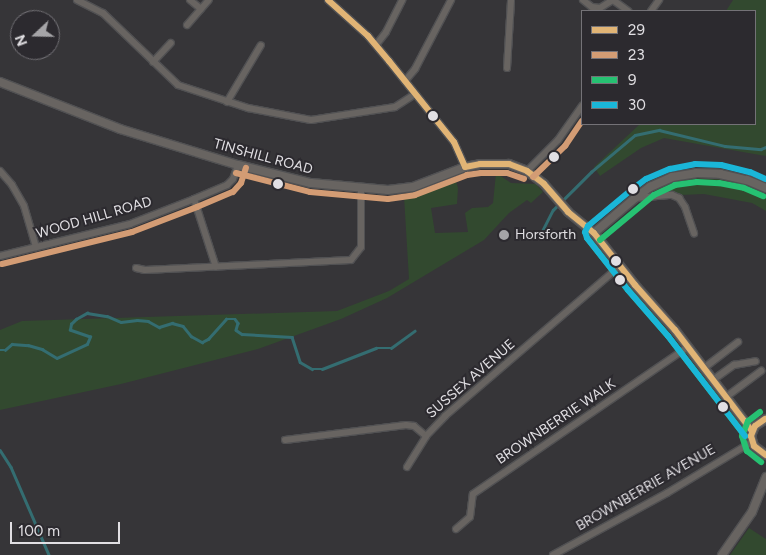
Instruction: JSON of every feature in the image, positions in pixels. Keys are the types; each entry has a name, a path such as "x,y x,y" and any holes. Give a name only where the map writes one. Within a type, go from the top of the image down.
{"street":[{"path":"76,0 103,13 178,85 227,102 306,121 395,107 415,94"},
{"path":"190,0 200,9"},
{"path":"187,25 209,0"},
{"path":"328,0 376,45 454,142 465,167"},
{"path":"376,45 386,32 402,0"},
{"path":"405,81 415,69 451,0"},
{"path":"507,68 511,0"},
{"path":"583,0 592,7 600,8 613,0 627,10"},
{"path":"153,62 171,43"},
{"path":"227,102 261,45"},
{"name":"TINSHILL ROAD","path":"0,82 120,129 238,165 311,183 388,190 412,187 465,167 480,164 509,164 527,171"},
{"path":"581,107 558,140 527,171 544,184 568,212 594,233 655,305 752,430 752,442 757,450 766,455"},
{"name":"WOOD HILL ROAD","path":"0,256 130,224 194,200 227,185 233,178 238,165"},
{"path":"0,172 12,185 24,206 36,247"},
{"path":"594,233 650,187 672,177 696,173 720,174 747,180 766,188"},
{"path":"136,268 145,270 351,260 360,247 361,189"},
{"path":"635,198 672,195 679,198 685,207 694,233"},
{"path":"194,200 216,267"},
{"name":"SUSSEX AVENUE","path":"285,440 406,425 414,426 426,436 445,416 620,266"},
{"path":"704,368 738,342"},
{"name":"BROWNBERRIE WALK","path":"456,529 470,517 473,494 688,347"},
{"path":"713,380 734,365 756,361"},
{"path":"726,397 761,372"},
{"path":"752,430 759,422 766,419"},
{"path":"407,467 426,436"},
{"name":"BROWNBERRIE AVENUE","path":"552,555 667,493 752,442"},
{"path":"722,555 752,512 766,477"}],"green space":[{"path":"733,0 766,0 766,156 664,138 641,148 600,176 594,167 639,125 756,125 756,10 727,10"},
{"path":"496,173 511,183 536,184 543,192 531,203 527,200 509,213 484,240 387,298 341,319 258,349 121,384 0,410 0,330 22,321 337,311 389,291 409,279 404,196 455,178 458,188 457,204 431,208 435,233 468,232 465,213 472,208 488,207 493,203"},
{"path":"696,177 721,179 766,196 766,211 752,203 704,194 680,195 653,191 675,182"},
{"path":"749,528 766,539 766,555 730,555"}],"waterway":[{"path":"539,237 553,210 591,172 635,135 659,130 725,146 761,149 766,147"},
{"path":"0,350 5,350 12,344 28,345 42,349 57,358 87,344 90,337 70,330 71,324 87,313 107,316 121,322 148,321 159,327 172,323 183,326 191,336 202,342 208,339 226,319 235,319 238,323 236,330 242,334 292,337 300,362 312,369 322,369 376,348 391,348 414,331"},
{"path":"0,450 11,467 49,555"}],"transit line":[{"name":"29","path":"328,0 368,36 389,61 454,142 465,167"},
{"name":"23","path":"533,177 565,146 581,122"},
{"name":"29","path":"465,167 480,164 509,164 527,171 544,184 568,212 594,233 635,285 675,330 752,431"},
{"name":"30","path":"745,436 668,336 628,290 587,238 585,232 588,226 646,179 670,169 695,164 721,165 750,172 766,179"},
{"name":"23","path":"2,264 132,232 197,207 233,192 241,183 246,168"},
{"name":"23","path":"236,173 310,192 388,199 415,195 467,175 507,173 524,179"},
{"name":"9","path":"600,240 654,195 675,185 697,182 719,183 744,188 763,196"},
{"name":"9","path":"587,238 628,290 668,336 745,436"},
{"name":"9","path":"760,412 748,421 742,436 747,451 761,462"},
{"name":"29","path":"765,419 755,426 751,436 754,446 766,455"}],"place":[{"name":"Horsforth","path":"504,235"}]}
